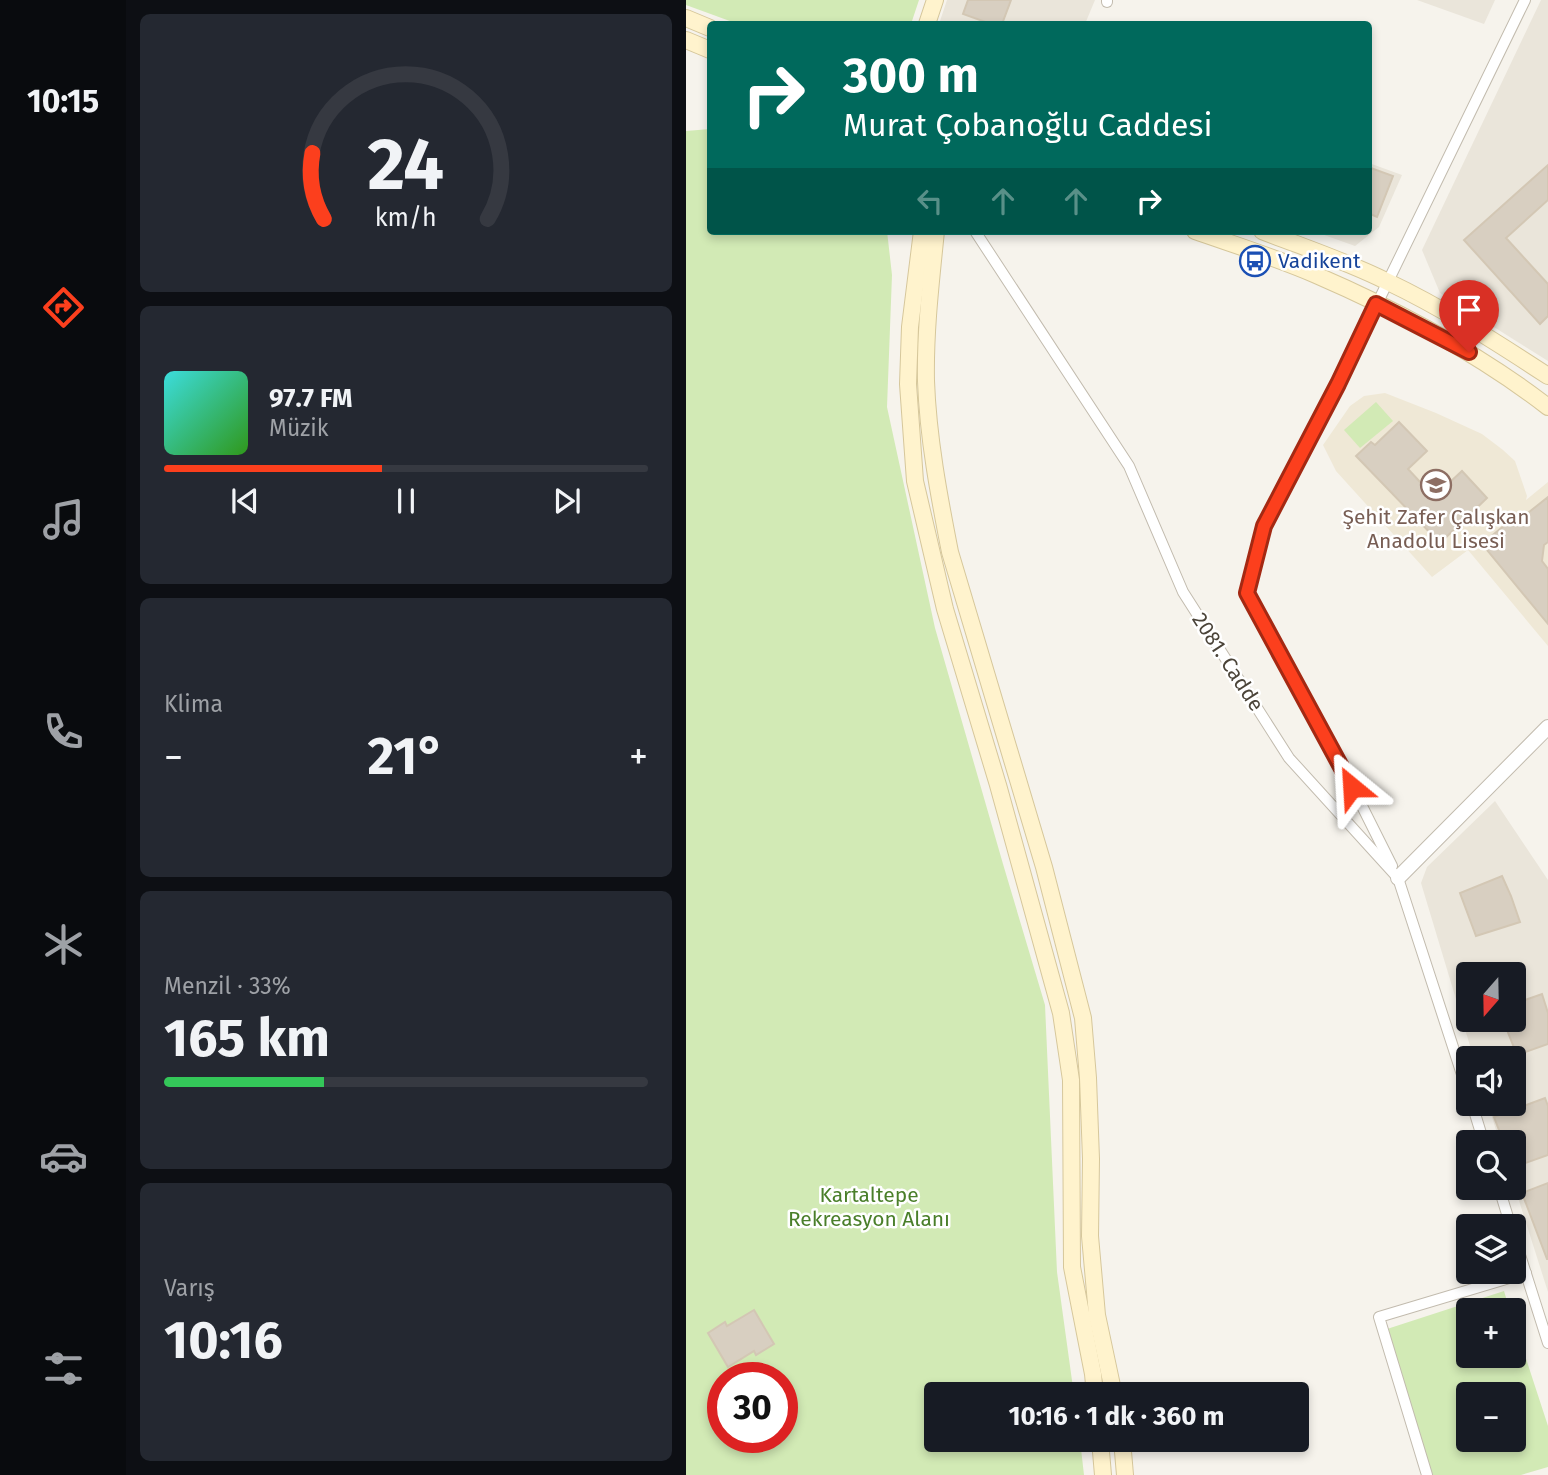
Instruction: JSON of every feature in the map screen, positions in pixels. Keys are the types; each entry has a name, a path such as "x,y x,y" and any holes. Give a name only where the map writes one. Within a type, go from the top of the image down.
{"main road":[{"path":"929,21 935,0"},
{"path":"686,18 707,27"},
{"path":"686,40 707,49"},
{"path":"922,235 910,327 908,384 915,481 945,609 998,785 1061,1013 1071,1080 1072,1268 1094,1382"},
{"path":"936,235 927,328 926,383 940,502 950,552 1044,867 1083,1018 1091,1159 1090,1236 1097,1315 1111,1382"},
{"path":"1206,235 1315,275 1376,304 1469,352 1548,407"},
{"path":"1273,235 1387,281 1488,337 1548,376"},
{"path":"1101,1452 1103,1475"},
{"path":"1123,1452 1125,1475"}],"street":[{"path":"1525,0 1338,384 1264,526 1247,593 1341,764 1398,878 1548,727"},
{"name":"2081. Cadde","path":"978,235 1129,466 1183,592 1289,758 1398,878 1456,1056"},
{"path":"1526,1273 1548,1343"},
{"path":"1426,1475 1379,1317 1489,1284"}],"shaded area":[{"path":"947,0 1095,0 1086,21 940,21"},
{"path":"1417,0 1495,0 1484,24"},
{"path":"1541,0 1548,0 1548,361 1440,293 1422,250"},
{"path":"1372,164 1402,175 1379,227 1372,233"},
{"path":"1324,235 1369,235 1355,246"},
{"name":"Şehit Zafer Çalışkan Anadolu Lisesi","path":"1385,393 1482,434 1515,461 1526,500 1548,482 1548,646 1468,550 1432,577 1336,471 1323,445 1350,406 1364,396"},
{"path":"1495,801 1548,880 1548,1292 1526,1223 1526,1214 1523,1214 1519,1200 1526,1200 1526,1130 1496,1130 1492,1116 1526,1116 1526,1046 1470,1046 1466,1032 1526,1032 1526,962 1456,962 1456,999 1421,883 1427,867"}],"green space":[{"path":"686,0 919,0 912,21 730,21 686,5"},
{"name":"Kartaltepe Rekreasyon Alanı","path":"707,129 707,235 887,235 892,275 887,407 935,628 1045,1005 1057,1272 1072,1382 924,1382 924,1452 1081,1452 1084,1475 686,1475 686,131"},
{"path":"1376,402 1393,421 1360,448 1344,430"},
{"path":"1504,1291 1506,1298 1482,1298"},
{"path":"1456,1307 1456,1368 1526,1368 1526,1359 1548,1426 1548,1467 1521,1475 1432,1475 1387,1329"}],"building":[{"path":"968,0 1011,0 1003,21 983,21 963,14"},
{"path":"1548,165 1548,200 1506,238 1548,284 1548,316 1540,324 1464,240"},
{"path":"1372,168 1393,176 1377,217 1372,215"},
{"path":"1399,422 1427,451 1408,469 1434,497 1462,471 1487,498 1440,543 1356,456 1371,442 1375,445"},
{"path":"1548,497 1548,542 1544,545 1542,561 1548,569 1548,624 1482,544 1511,520 1514,524"},
{"path":"1502,876 1520,922 1476,936 1460,893"},
{"path":"1542,994 1548,1013 1548,1044 1526,1052 1526,1046 1513,1046 1508,1032 1526,1032 1526,1000"},
{"path":"1545,1098 1548,1106 1548,1155 1526,1163 1526,1130 1499,1130 1494,1117 1526,1116 1526,1105"},
{"path":"1548,1183 1548,1259 1525,1200 1526,1191"},
{"path":"754,1310 774,1344 756,1355 754,1351 736,1362 725,1362 708,1333 725,1322 727,1326"}],"place":[{"name":"Vadikent","path":"1255,261"},
{"name":"Şehit Zafer Çalışkan Anadolu Lisesi","path":"1436,485"}],"route":[{"path":"1352,787 1247,593 1264,526 1338,384 1376,304 1469,352"}]}
